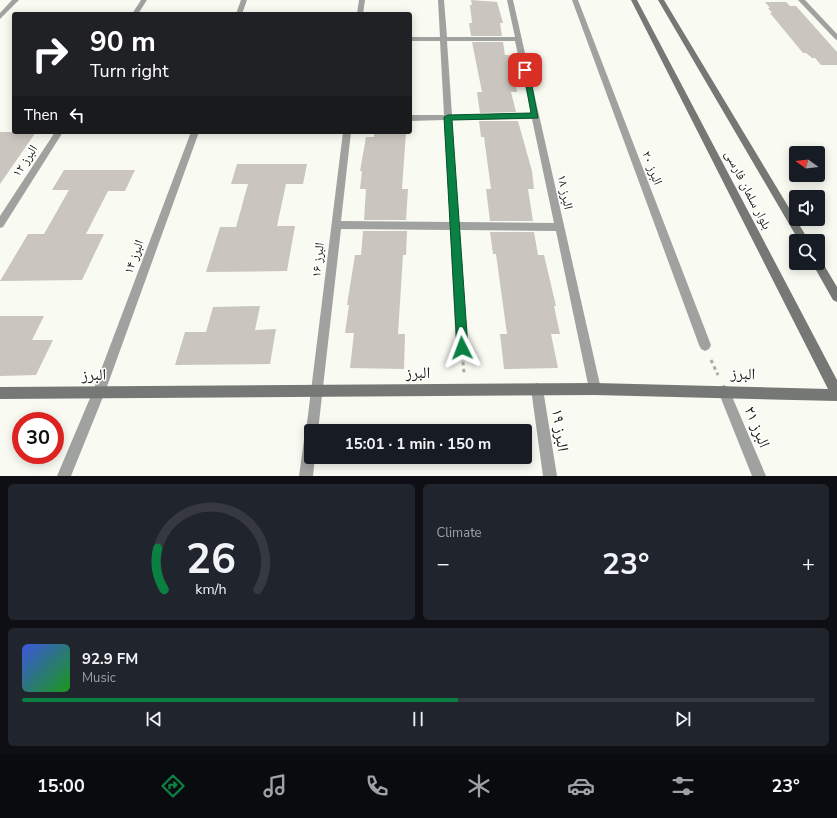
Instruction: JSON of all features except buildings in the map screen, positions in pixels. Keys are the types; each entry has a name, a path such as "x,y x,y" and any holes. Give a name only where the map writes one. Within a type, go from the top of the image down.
{"main road":[{"name":"بلوار سلمان فارسی","path":"634,0 837,394"},
{"name":"بلوار سلمان فارسی","path":"661,0 800,234"},
{"path":"821,270 837,297"},
{"name":"البرز","path":"0,393 595,389 837,394"}],"street":[{"path":"0,17 16,0"},
{"path":"136,12 144,0"},
{"path":"240,12 244,0"},
{"path":"360,12 362,0"},
{"path":"441,0 462,348"},
{"name":"البرز ۱۸","path":"510,0 595,389"},
{"name":"البرز ۲۰","path":"575,0 705,345"},
{"path":"801,0 837,38"},
{"path":"412,39 518,39"},
{"path":"412,118 535,116"},
{"name":"البرز ۱۲","path":"0,224 58,134"},
{"name":"البرز ۱۴","path":"64,476 99,392 194,134"},
{"name":"البرز ۱۶","path":"313,424 347,134"},
{"path":"336,225 560,226"},
{"name":"البرز ۱۹","path":"537,389 550,476"},
{"name":"البرز ۲۱","path":"724,391 759,476"},
{"path":"306,476 308,464"}],"path":[{"path":"705,345 724,391"},
{"path":"462,348 465,389"}],"route":[{"path":"462,348 448,117 535,116 525,70"}]}
